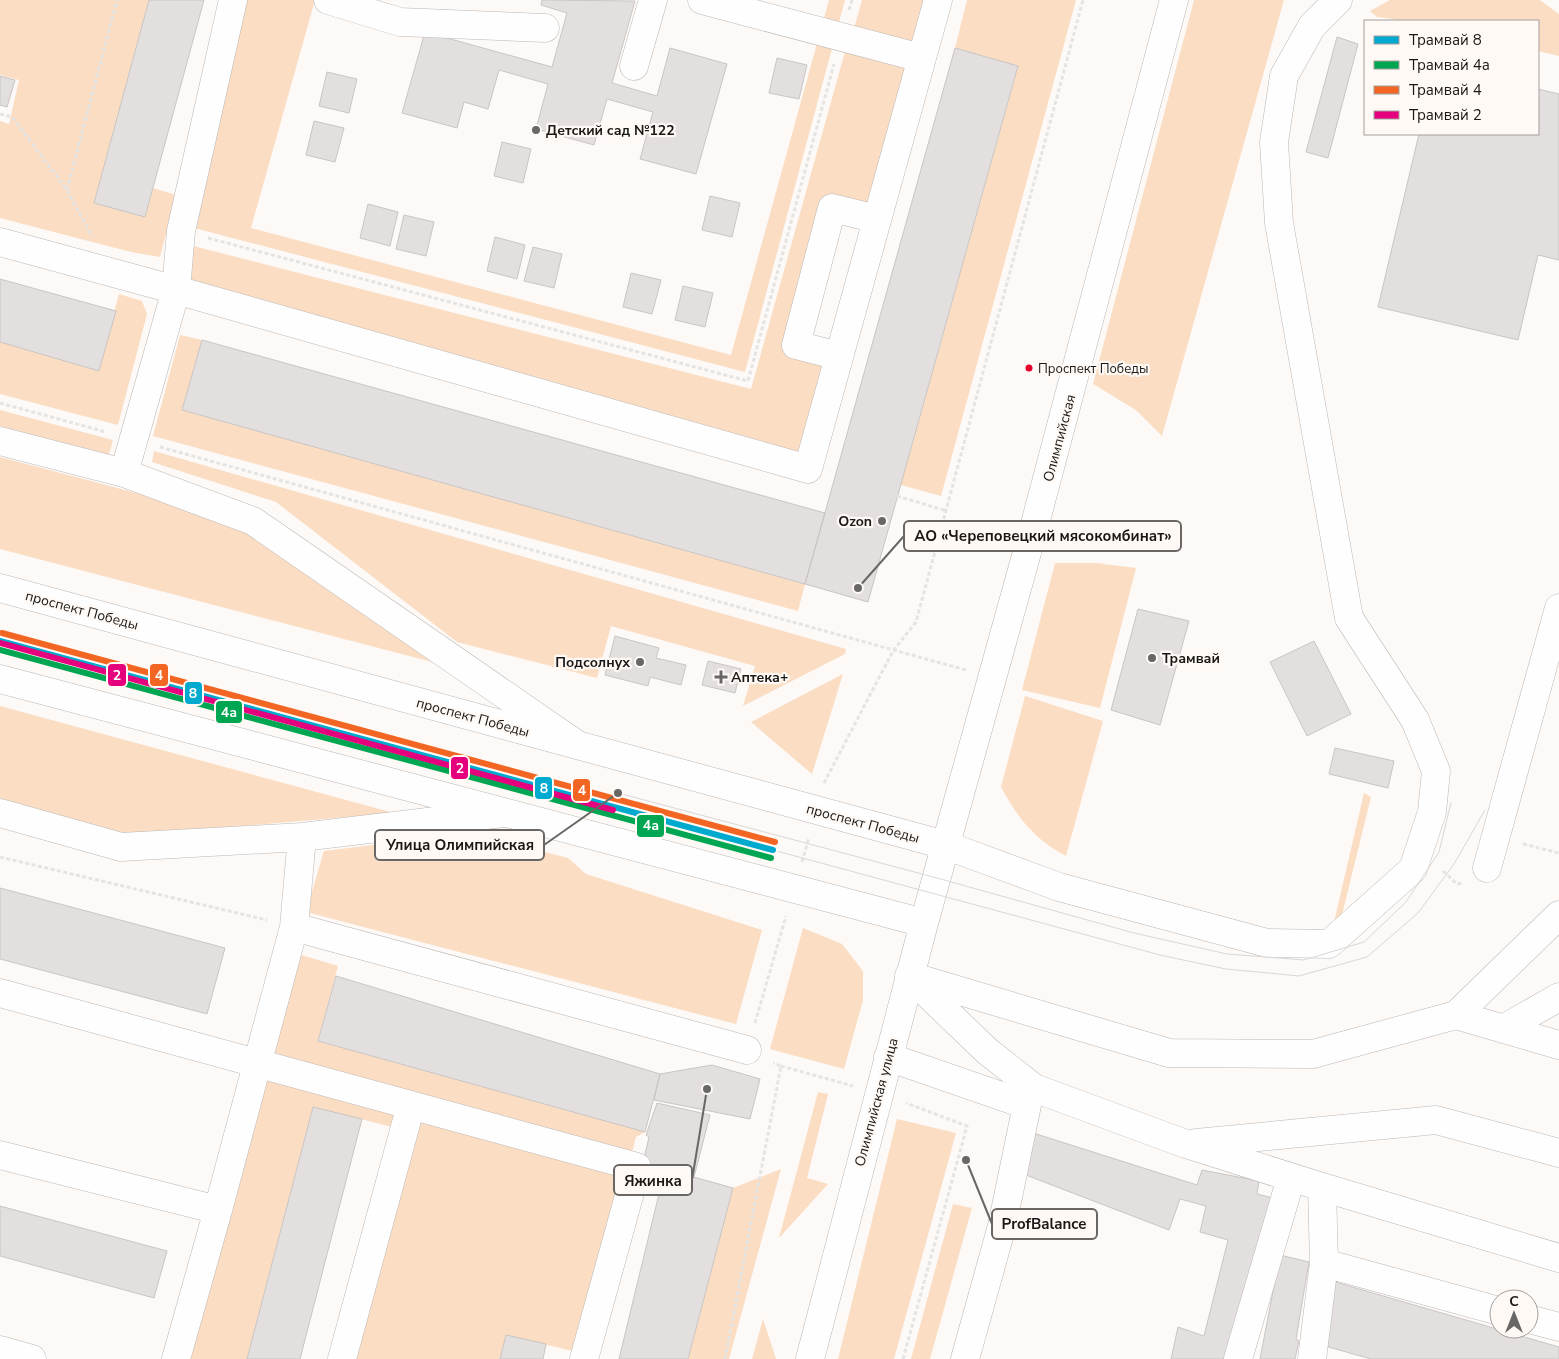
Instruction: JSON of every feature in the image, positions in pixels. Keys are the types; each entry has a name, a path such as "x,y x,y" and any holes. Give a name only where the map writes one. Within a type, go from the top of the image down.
{"main road":[{"path":"124,473 176,290 181,231 234,0"},
{"path":"328,0 400,22 545,28"},
{"path":"634,66 653,0"},
{"path":"702,0 921,58"},
{"path":"0,242 808,469 938,0"},
{"name":"Олимпийская","path":"945,845 1039,511 1174,0"},
{"name":"проспект Победы","path":"0,588 945,845 1059,887 1266,943 1329,944 1413,869 1432,812 1436,771 1415,720 1349,618 1280,223 1274,142 1284,76 1312,26 1338,0"},
{"path":"839,356 796,345 832,208 877,219"},
{"path":"0,441 124,473 253,521 580,746"},
{"path":"1487,868 1559,608"},
{"path":"0,679 924,923"},
{"path":"0,814 121,847 302,837 503,813"},
{"path":"176,1359 258,1064 294,926 302,837"},
{"name":"Олимпийская улица","path":"810,1359 878,1093 945,845"},
{"path":"909,976 1169,1053 1313,1054 1456,1015 1559,915"},
{"path":"294,926 747,1050"},
{"path":"909,976 987,1051 1034,1088 1186,1144 1291,1178 1559,1258"},
{"path":"0,993 636,1167 584,1359"},
{"path":"1503,1029 1559,997"},
{"path":"1456,1015 1559,1045"},
{"path":"888,1057 1027,1105 1002,1226 965,1359"},
{"path":"342,1359 411,1105"},
{"path":"1186,1144 1436,1120 1559,1153"},
{"path":"0,1155 218,1210"},
{"path":"1238,1359 1291,1178"},
{"path":"1312,1359 1324,1263 1322,1187"},
{"path":"1324,1263 1489,1308"},
{"path":"1539,1322 1559,1327"},
{"path":"0,1350 32,1359"}],"path":[{"path":"67,190 117,0"},
{"path":"181,231 748,381 852,0"},
{"path":"903,1359 967,1126 878,1093 781,1066 747,1050 825,780 893,652 916,622 1083,0"},
{"path":"0,114 12,117 67,190 111,272"},
{"path":"0,404 133,439 893,652 991,677"},
{"path":"898,496 947,510"},
{"path":"0,857 294,926"},
{"path":"725,1359 781,1066"}],"shaded area":[{"path":"0,0 149,0 95,203 145,216 153,188 176,195 160,257 131,252 0,218 0,121 9,124 19,80 0,75"},
{"path":"241,0 315,0 251,228 731,355 829,0 845,0 745,372 179,224"},
{"path":"862,0 929,0 915,48 853,32"},
{"path":"967,0 1076,0 941,496 901,485 1018,67 955,48"},
{"path":"1194,0 1284,0 1162,436 1136,410 1093,384"},
{"path":"1390,0 1540,0 1559,14 1559,56 1539,51 1539,20 1400,20 1377,17 1370,11"},
{"path":"846,48 912,65 870,205 824,196 784,352 827,364 803,456 164,281 174,241 751,389"},
{"path":"119,294 142,301 147,314 118,425 0,394 0,342 98,370"},
{"path":"180,335 202,340 182,410 805,584 798,611 153,436"},
{"path":"0,410 113,440 109,455 0,426"},
{"path":"154,451 846,649 845,654 743,706 755,666 611,626 597,678 457,642 276,502 152,462"},
{"path":"0,457 216,514 257,533 440,664 0,549"},
{"path":"1055,563 1096,563 1136,568 1100,708 1022,690"},
{"path":"843,674 812,774 751,722"},
{"path":"1025,696 1103,721 1066,856 1045,842 1028,827 1001,787"},
{"path":"0,706 394,813 125,836 0,803"},
{"path":"1364,793 1371,797 1338,931 1329,944"},
{"path":"472,833 568,858 586,874 762,930 736,1024 306,912 324,851"},
{"path":"803,928 842,944 863,971 863,1000 844,1069 770,1049"},
{"path":"295,953 338,966 318,1041 645,1132 636,1137 581,1353 506,1335 500,1359 346,1359 408,1131 313,1107 247,1359 188,1359"},
{"path":"818,1092 828,1094 807,1178 828,1184 779,1238"},
{"path":"897,1119 956,1133 894,1359 838,1359"},
{"path":"781,1169 729,1359 688,1359 733,1188"},
{"path":"953,1204 972,1208 930,1359 911,1359"},
{"path":"763,1319 776,1359 752,1359"}],"building":[{"path":"149,0 204,0 145,217 94,203"},
{"path":"542,0 635,1 612,83 657,96 670,48 727,64 696,174 640,159 653,112 607,99 594,145 536,129 548,84 499,70 488,109 464,102 457,128 402,113 425,32 552,67 567,13 541,5"},
{"path":"1337,37 1358,44 1328,158 1306,152"},
{"path":"955,48 1018,66 868,602 805,584"},
{"path":"777,58 807,65 799,99 769,93"},
{"path":"327,72 357,79 349,113 319,106"},
{"path":"0,76 15,80 7,107 0,105"},
{"path":"1539,89 1559,94 1559,260 1538,255 1518,340 1378,307 1419,135 1539,135"},
{"path":"314,121 344,128 335,162 306,155"},
{"path":"502,142 531,149 523,183 494,176"},
{"path":"710,196 740,203 732,237 702,230"},
{"path":"368,204 398,212 390,246 360,238"},
{"path":"404,215 434,222 426,256 396,249"},
{"path":"495,237 525,245 517,279 487,271"},
{"path":"533,247 562,254 554,288 524,281"},
{"path":"631,273 661,280 652,314 623,307"},
{"path":"0,279 116,311 99,371 0,342"},
{"path":"683,286 713,293 705,327 675,320"},
{"path":"202,340 825,513 805,584 182,410"},
{"name":"Трамвай","path":"1138,609 1189,621 1160,725 1111,710"},
{"name":"Подсолнух","path":"615,636 659,648 656,658 686,665 681,685 650,677 648,686 605,675"},
{"path":"1314,641 1351,714 1307,736 1270,662"},
{"name":"Аптека+","path":"708,661 741,669 735,693 702,685"},
{"path":"1335,748 1394,761 1388,788 1329,774"},
{"path":"0,888 225,948 207,1014 0,959"},
{"path":"336,976 660,1074 645,1132 318,1041"},
{"path":"712,1065 760,1079 750,1119 654,1100 660,1074"},
{"path":"657,1103 710,1115 694,1177 643,1163 649,1137 646,1135"},
{"path":"313,1107 362,1119 300,1359 247,1359"},
{"path":"1030,1132 1197,1185 1202,1170 1259,1181 1257,1194 1277,1199 1229,1359 1171,1359 1178,1327 1204,1336 1228,1240 1200,1232 1206,1206 1180,1199 1169,1230 1018,1172"},
{"path":"665,1169 733,1188 688,1359 619,1359"},
{"path":"0,1206 167,1251 154,1298 0,1256"},
{"path":"1280,1255 1309,1262 1296,1339 1299,1341 1295,1359 1260,1359"},
{"path":"1335,1282 1489,1327 1489,1339 1531,1339 1559,1347 1559,1359 1371,1359 1325,1346"},
{"path":"506,1335 546,1344 543,1359 500,1359"}],"tram line":[{"name":"4","path":"2,633 775,842"},
{"name":"8","path":"0,641 773,850"},
{"name":"2","path":"0,643 613,810"},
{"name":"4а","path":"0,650 771,858"},
{"path":"618,793 1134,933 1227,954 1304,960 1364,942 1406,902 1439,852 1451,803"},
{"path":"773,850 1160,955 1226,969 1299,976 1367,957 1418,913 1454,864 1485,810"}],"place":[{"name":"Детский сад №122","path":"536,130"},
{"name":"Проспект Победы","path":"1029,368"},
{"name":"Ozon","path":"882,521"},
{"name":"АО «Череповецкий мясокомбинат»","path":"858,588"},
{"name":"Трамвай","path":"1152,658"},
{"name":"Подсолнух","path":"640,662"},
{"name":"Аптека+","path":"721,677"},
{"name":"Улица Олимпийская","path":"618,793"},
{"name":"Яжинка","path":"707,1089"},
{"name":"ProfBalance","path":"966,1160"}]}
